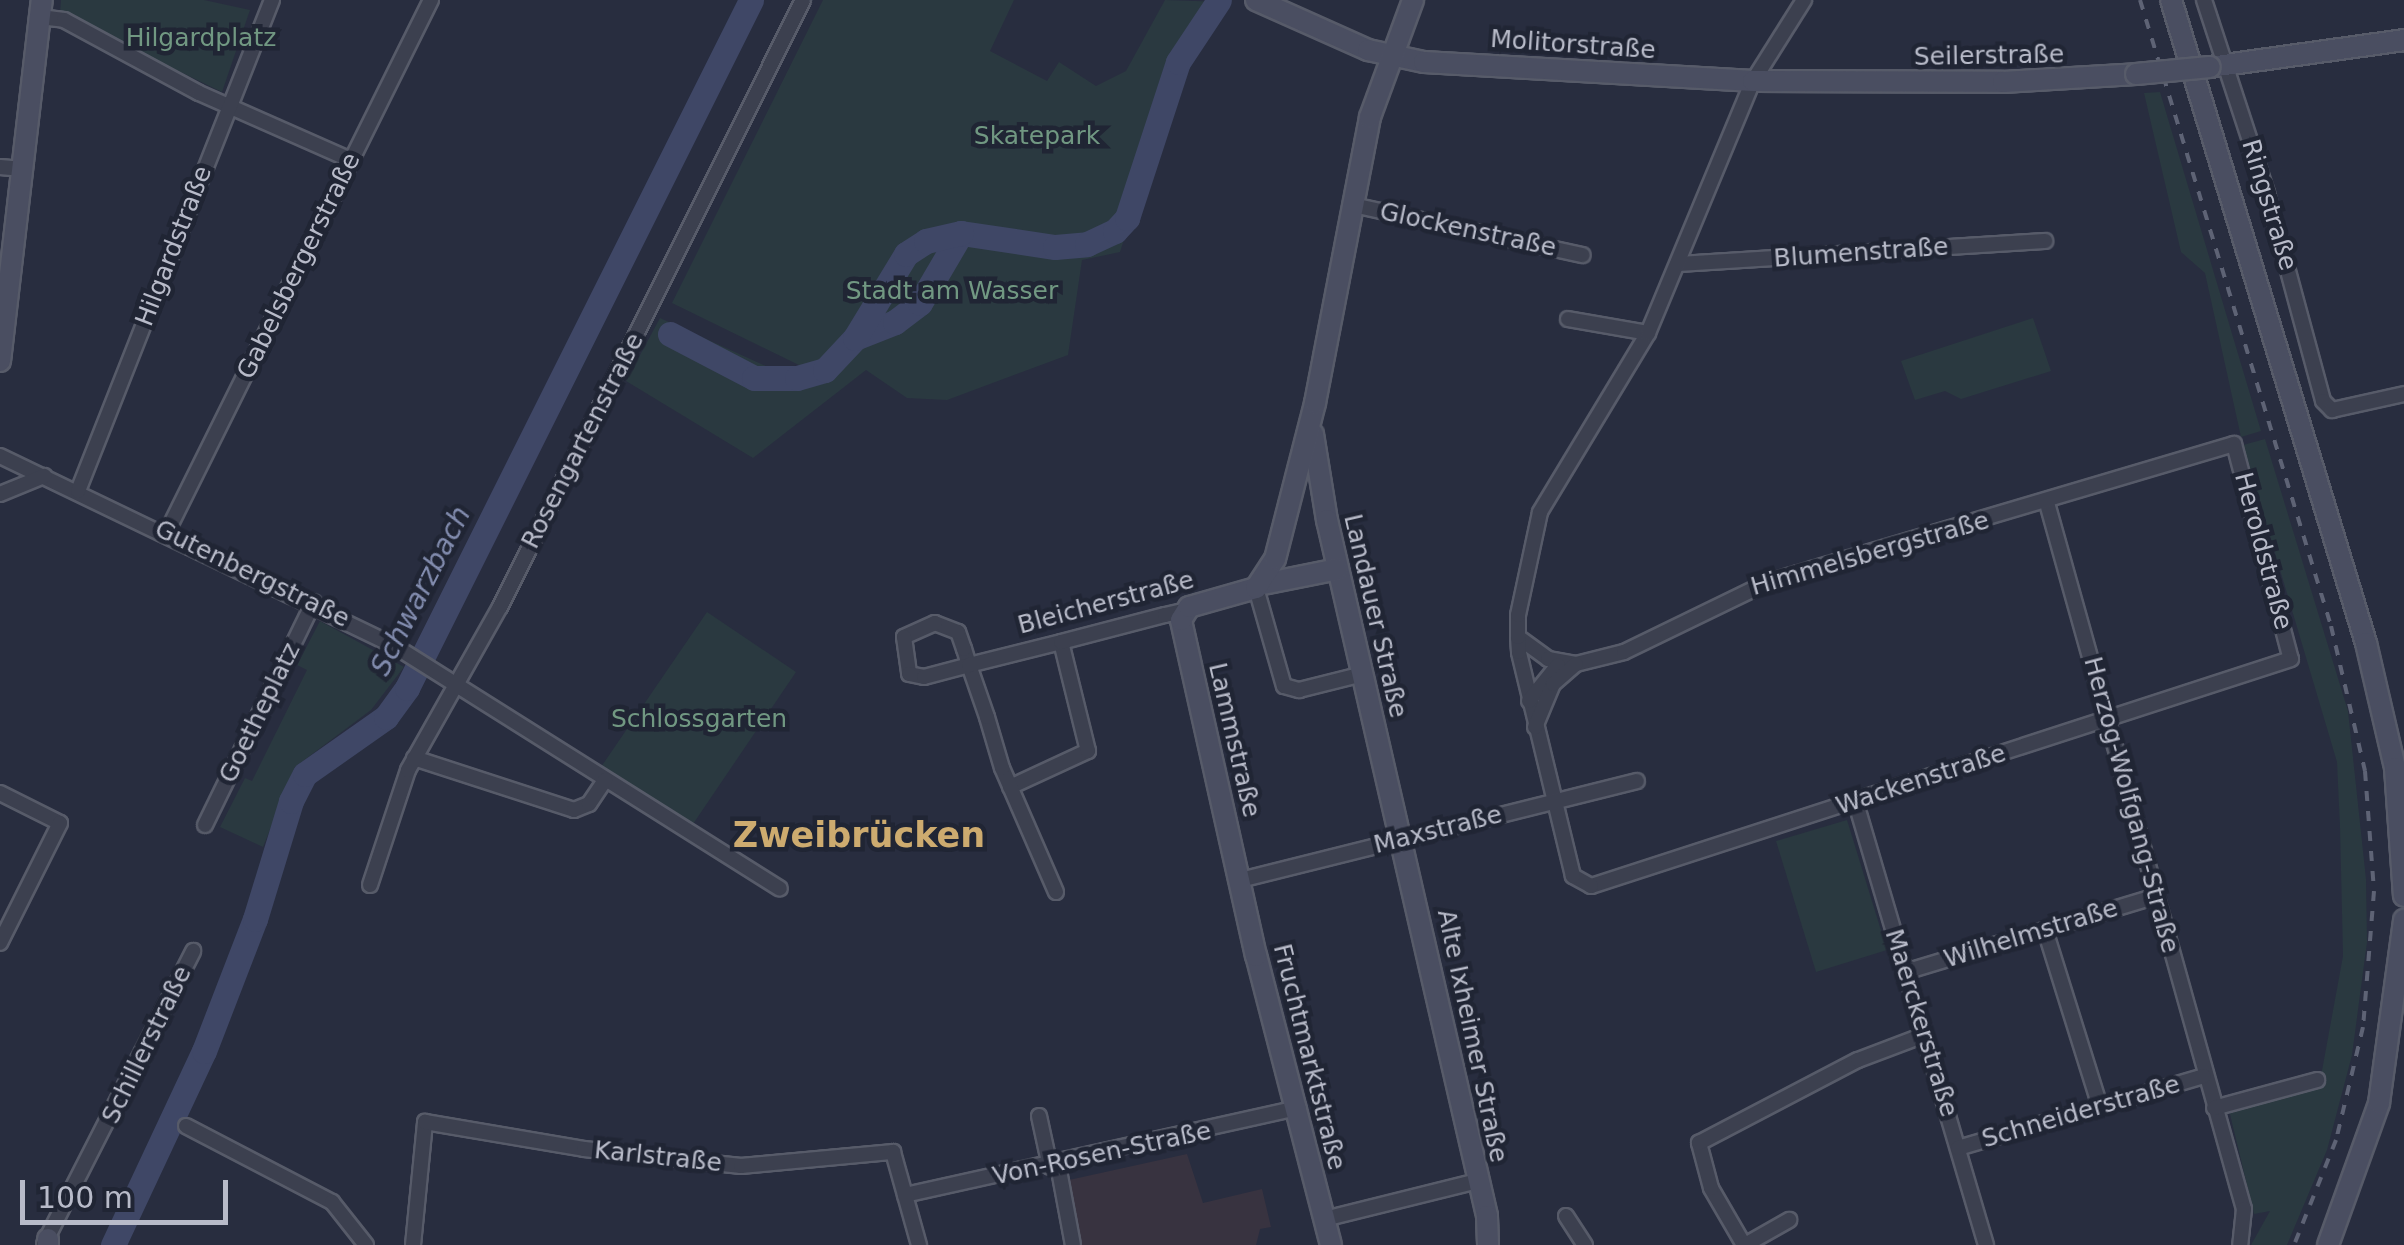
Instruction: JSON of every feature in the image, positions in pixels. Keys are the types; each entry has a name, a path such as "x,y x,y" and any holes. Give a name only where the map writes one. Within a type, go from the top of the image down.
{"main road":[{"name":"Molitorstraße","path":"1256,0 1390,57 1753,81"},
{"name":"Landauer Straße","path":"1259,586 1280,544 1315,402 1353,205 1390,57 1412,0"},
{"path":"2170,0 2366,643 2395,768 2404,896"},
{"path":"0,361 41,8"},
{"name":"Seilerstraße","path":"1753,81 2003,82 2136,74 2404,40"},
{"name":"Landauer Straße","path":"1315,402 1318,478 1402,839"},
{"path":"1280,544 1318,478"},
{"name":"Bleicherstraße","path":"1183,611 1259,586 1338,568"},
{"name":"Lammstraße","path":"1183,611 1240,880"},
{"name":"Alte Ixheimer Straße","path":"1402,839 1478,1181 1488,1245"},
{"name":"Fruchtmarktstraße","path":"1240,880 1332,1245"},
{"path":"2328,1245 2379,1103 2404,920"}],"street":[{"name":"Hilgardstraße","path":"78,491 272,0"},
{"name":"Gabelsbergerstraße","path":"166,532 431,0"},
{"name":"Rosengartenstraße","path":"370,885 414,758 460,684 802,0"},
{"path":"1553,802 1518,637 1540,512 1648,333 1753,81 1804,0"},
{"name":"Ringstraße","path":"2204,0 2217,66 2330,410 2404,394"},
{"path":"41,8 229,107 351,160"},
{"path":"0,167 23,169"},
{"name":"Glockenstraße","path":"1353,205 1582,255"},
{"name":"Blumenstraße","path":"1678,264 2045,241"},
{"path":"1568,319 1648,333"},
{"name":"Himmelsbergstraße","path":"1570,663 1661,637 1768,582 2047,503 2234,444"},
{"name":"Heroldstraße","path":"2234,444 2291,659"},
{"name":"Gutenbergstraße","path":"0,456 314,602 402,650 780,889"},
{"path":"0,494 44,476"},
{"name":"Herzog-Wolfgang-Straße","path":"2047,503 2244,1209 2240,1245"},
{"path":"1259,586 1284,686 1299,690 1363,674"},
{"name":"Goetheplatz","path":"205,825 314,602"},
{"name":"Bleicherstraße","path":"970,665 960,640 943,623 917,626 904,636 902,657 916,677 970,665 1183,611"},
{"path":"1518,637 1570,663"},
{"path":"1010,787 1088,752 1062,642"},
{"name":"Wackenstraße","path":"1553,802 1573,876 1591,886 2291,659"},
{"path":"1529,700 1570,663"},
{"path":"1535,728 1552,684 1570,663"},
{"path":"970,665 1010,787 1056,892"},
{"path":"414,758 574,810 584,808 605,780"},
{"name":"Maxstraße","path":"1240,880 1637,781"},
{"path":"0,793 60,823 0,943"},
{"name":"Maerckerstraße","path":"1854,800 1986,1245"},
{"name":"Wilhelmstraße","path":"1905,972 2156,896"},
{"path":"2045,930 2100,1107"},
{"name":"Schillerstraße","path":"47,1243 193,952"},
{"path":"1789,1220 1744,1245 1712,1188 1699,1143 1858,1060 1924,1035"},
{"name":"Schneiderstraße","path":"1958,1148 2204,1076"},
{"path":"2214,1108 2316,1080"},
{"name":"Von-Rosen-Straße","path":"905,1195 1054,1166 1298,1108"},
{"path":"1039,1116 1072,1245"},
{"name":"Karlstraße","path":"414,1245 425,1122 529,1141 741,1166 814,1164 893,1152 905,1195"},
{"path":"186,1126 332,1202 366,1245"},
{"path":"1324,1220 1478,1181"},
{"path":"905,1195 919,1245"},
{"path":"1566,1216 1584,1245"}],"shaded area":[{"path":"1187,1154 1203,1203 1262,1189 1271,1227 1260,1229 1256,1245 1082,1245 1069,1180"}],"green space":[{"name":"Hilgardplatz","path":"61,0 204,0 250,10 222,92 60,14"},
{"path":"823,0 1014,0 990,51 1047,81 1059,62 1096,86 1126,71 1165,0 1225,2 1174,86 1120,252 1082,260 1068,355 947,400 907,398 866,370 753,458 626,381 660,318 781,373 803,367 672,303"},
{"path":"2160,92 2261,431 2241,437 2205,273 2181,252 2144,93"},
{"path":"2033,318 2051,371 1961,399 1945,391 1915,400 1901,361"},
{"path":"2265,439 2348,711 2366,879 2367,942 2352,1055 2327,1150 2287,1245 2251,1245 2270,1211 2254,1214 2229,1110 2319,1087 2343,956 2340,827 2337,762 2243,445"},
{"name":"Schlossgarten","path":"707,612 796,672 691,827 601,767"},
{"path":"320,621 404,667 371,710 295,767 263,847 220,827 245,778 252,781 307,670 297,665"},
{"path":"1847,820 1887,950 1816,972 1776,841"}],"waterway":[{"name":"Schwarzbach","path":"113,1245 204,1051 255,919 291,801 305,774 386,717 407,688 751,0"},
{"path":"670,334 754,378 797,378 825,370 855,338 895,322 920,303 961,233 1055,247 1087,244 1115,231 1127,218 1178,62 1219,0"},
{"path":"855,338 906,254 926,241 961,233"}],"railway":[{"path":"2140,0 2331,626 2365,771 2374,891 2363,1027 2336,1140 2294,1245"}],"district":[{"name":"Zweibrücken","path":"859,835"}],"park label":[{"name":"Skatepark","path":"1037,136"},
{"name":"Stadt am Wasser","path":"952,291"}]}
